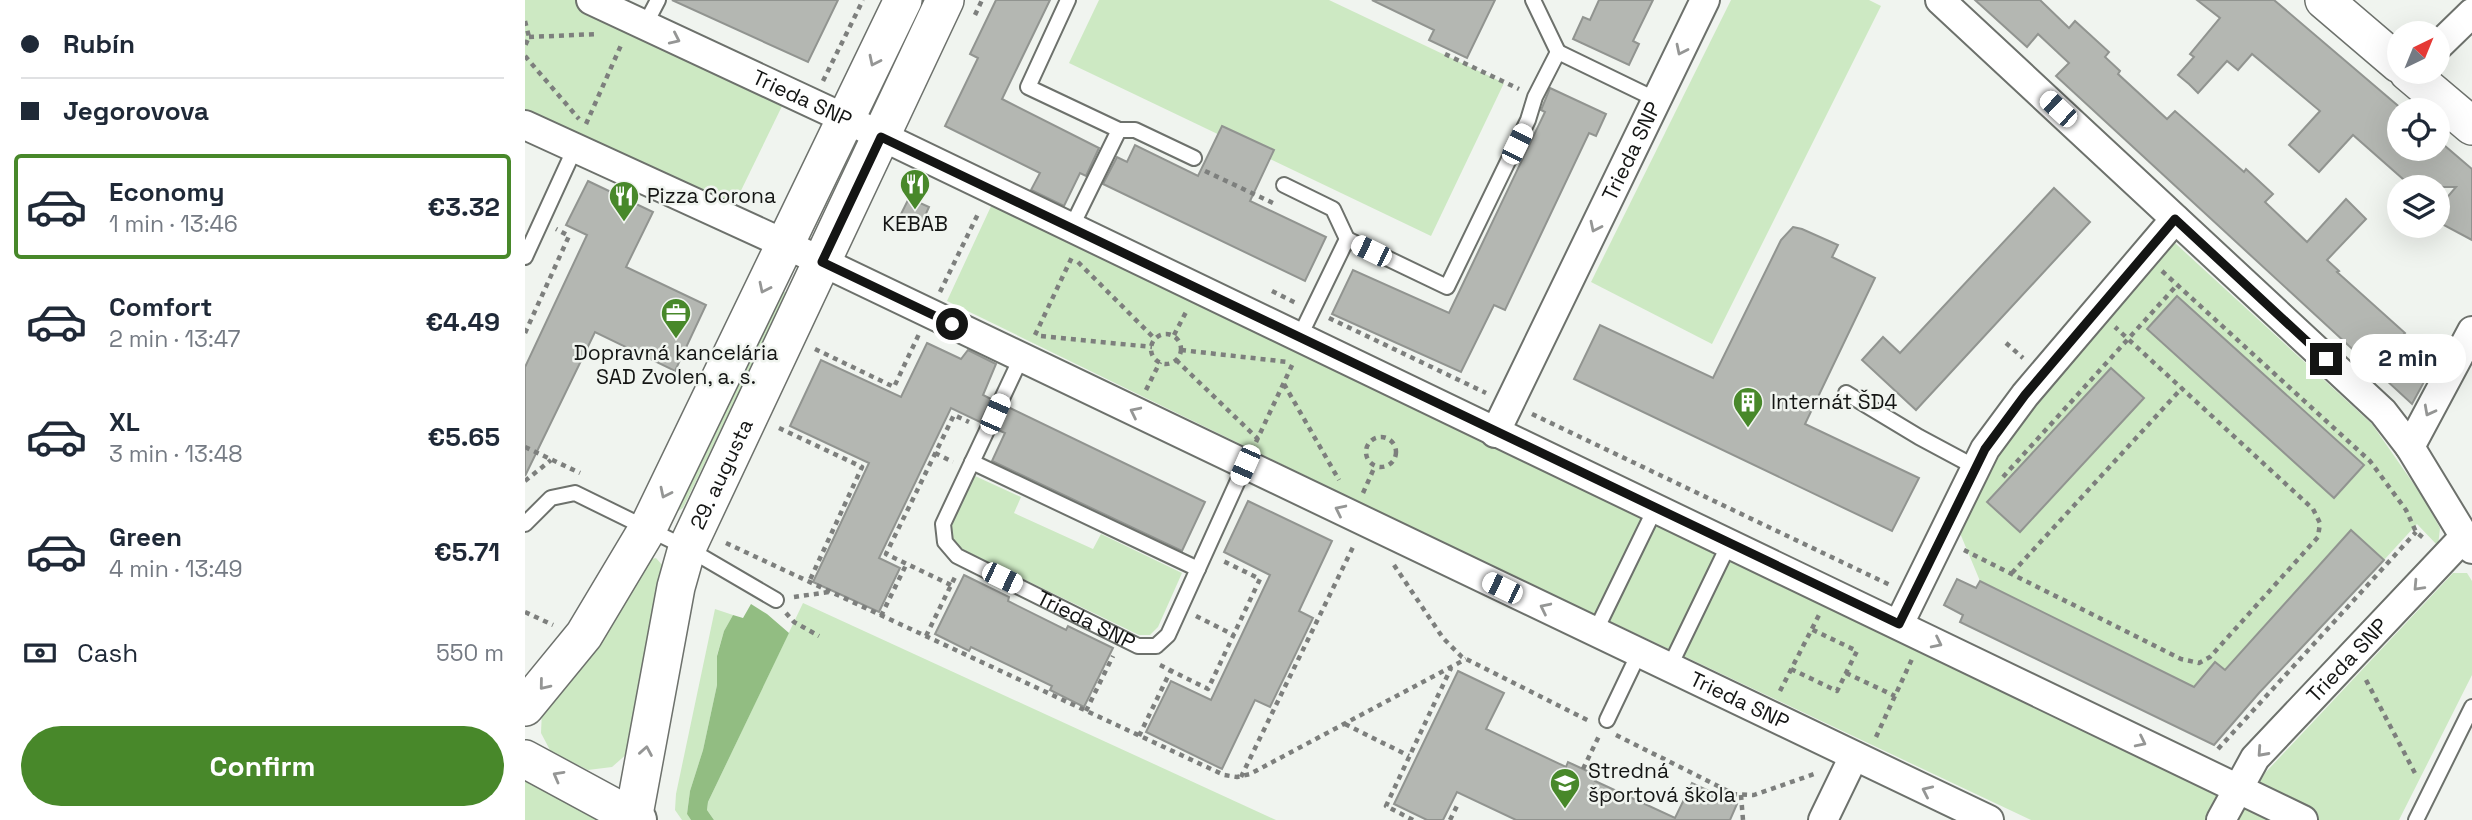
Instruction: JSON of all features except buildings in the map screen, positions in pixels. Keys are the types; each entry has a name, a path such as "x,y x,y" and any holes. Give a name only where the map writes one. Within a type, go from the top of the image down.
{"street":[{"name":"Trieda SNP","path":"591,0 635,26 846,119 990,189 1076,240 1299,347 1495,433 2303,820"},
{"name":"29. augusta","path":"525,707 584,635 648,528 903,0"},
{"name":"29. augusta","path":"525,759 635,819 676,587 687,548 945,0"},
{"path":"1657,100 1705,0"},
{"path":"1940,0 2383,412 2410,447 2468,543"},
{"path":"2324,0 2387,53"},
{"path":"2450,34 2472,13"},
{"path":"2423,84 2472,127"},
{"name":"Trieda SNP","path":"1495,433 1657,100"},
{"name":"Trieda SNP","path":"525,125 929,313 1027,351 1245,465 1989,820"},
{"path":"1911,630 1987,474 1985,449 2025,395 2175,219"},
{"path":"2410,447 2472,331"},
{"name":"Trieda SNP","path":"2221,820 2255,758 2445,558 2468,543"},
{"path":"1823,820 1859,759"}],"lane":[{"path":"635,26 657,0"},
{"path":"1068,0 1028,87 1119,130 1135,130 1198,164"},
{"path":"1284,185 1333,209 1347,239 1447,287 1528,120 1535,97 1557,52 1533,0"},
{"name":"Trieda SNP","path":"1557,52 1657,100"},
{"path":"1076,240 1119,130"},
{"path":"525,257 528,241 541,222 575,148"},
{"path":"1299,347 1347,239"},
{"name":"Trieda SNP","path":"1027,351 943,524 945,542 957,556 1138,646 1156,646 1168,635 1245,465"},
{"path":"1846,393 1987,474"},
{"path":"972,462 1198,569"},
{"path":"525,524 551,498 575,493 687,548 776,600"},
{"path":"1595,632 1655,509"},
{"path":"1669,667 1729,544"},
{"path":"1605,724 1639,653"},
{"path":"2416,820 2472,707"}],"path":[{"path":"823,85 824,77 863,0"},
{"path":"525,21 529,28 525,46"},
{"path":"529,37 635,26"},
{"path":"525,56 585,126 635,26"},
{"path":"1445,54 1535,97"},
{"path":"1198,164 1274,204"},
{"path":"815,349 894,387 990,189"},
{"path":"525,333 569,236 541,222"},
{"path":"1151,347 1027,351 1076,240 1155,339"},
{"path":"2144,255 2370,461 2406,510 2416,532 2445,558"},
{"path":"1987,474 2128,339 2177,285"},
{"path":"1957,559 1962,548 2181,659 2199,663 2210,657 2318,537 2320,523 2313,509 2097,310"},
{"path":"1161,334 1171,334 1179,340 1181,350 1176,360 1168,364 1159,362 1151,347 1155,339 1161,334"},
{"path":"1181,350 1299,347 1245,465"},
{"path":"1176,360 1258,439"},
{"path":"1284,384 1343,487"},
{"path":"2012,574 2182,388"},
{"path":"951,585 886,554 954,415 987,431"},
{"path":"779,428 862,467 809,582"},
{"path":"1384,436 1396,446 1396,456 1390,465 1380,467 1371,463 1366,450 1370,441 1384,436"},
{"path":"525,481 551,460"},
{"path":"2213,755 2416,532"},
{"path":"726,543 1223,775 1250,774 1466,659"},
{"path":"1241,776 1354,544"},
{"path":"1150,660 1208,689 1261,579 1215,557"},
{"path":"1391,562 1443,638 1466,659 1605,724 1734,794 1753,795 1828,769"},
{"path":"881,616 907,563"},
{"path":"926,636 960,568"},
{"path":"776,600 829,592"},
{"path":"776,600 794,622 819,636"},
{"path":"1180,608 1234,635"},
{"path":"525,612 554,625"},
{"path":"1811,629 1857,652 1846,673 1837,691 1791,669 1811,629"},
{"path":"1859,759 1895,696 1911,630"},
{"path":"1086,711 1119,645"},
{"path":"2353,655 2427,797"},
{"path":"1413,820 1386,806 1452,667"},
{"path":"1139,736 1171,670"},
{"path":"1846,673 1895,696"},
{"path":"1345,724 1409,756"},
{"path":"1583,769 1605,724"},
{"path":"1741,794 1743,820"},
{"path":"1450,820 1458,804"}],"green space":[{"path":"525,0 590,0 784,102 733,207 525,125"},
{"path":"1099,0 1329,0 1504,83 1431,236 1069,63"},
{"path":"1731,0 1869,0 1881,6 1712,344 1591,282"},
{"path":"993,202 2247,804 2265,773 2453,573 2467,573 2472,581 2472,675 2399,820 2031,820 1421,532 947,301"},
{"path":"2175,243 2372,424 2422,496 2440,528 2438,546 2417,524 2384,560 2206,693 1980,581 1957,526 1999,448"},
{"path":"780,290 787,293 683,508 678,511 677,510"},
{"path":"975,476 1021,497 1014,513 1093,549 1101,534 1182,573 1158,627 1150,635 1139,635 963,550 953,540 951,526"},
{"path":"656,558 663,566 629,752 612,767 588,770 551,752 541,733 542,710 646,560"},
{"path":"803,603 1276,820 714,820 707,810 708,802"},
{"path":"751,604 789,633 708,802 707,810 714,820 691,820 687,814 690,791 703,750 717,685 717,656 724,631 733,615 743,618"},
{"path":"715,609 733,615 724,631 717,655 717,685 703,750 690,791 687,814 691,820 682,820 675,810 676,794"},
{"path":"525,771 603,820 525,820"}],"place":[{"name":"KEBAB","path":"915,211"},
{"name":"Pizza Corona","path":"624,223"},
{"name":"Dopravná kancelária SAD Zvolen, a. s.","path":"676,340"},
{"name":"Internát ŠD4","path":"1748,429"},
{"name":"Stredná športová škola","path":"1565,810"}],"route":[{"path":"952,324 822,262 881,137 1899,624 1960,495 1985,449 2025,395 2175,219 2326,359"}]}
